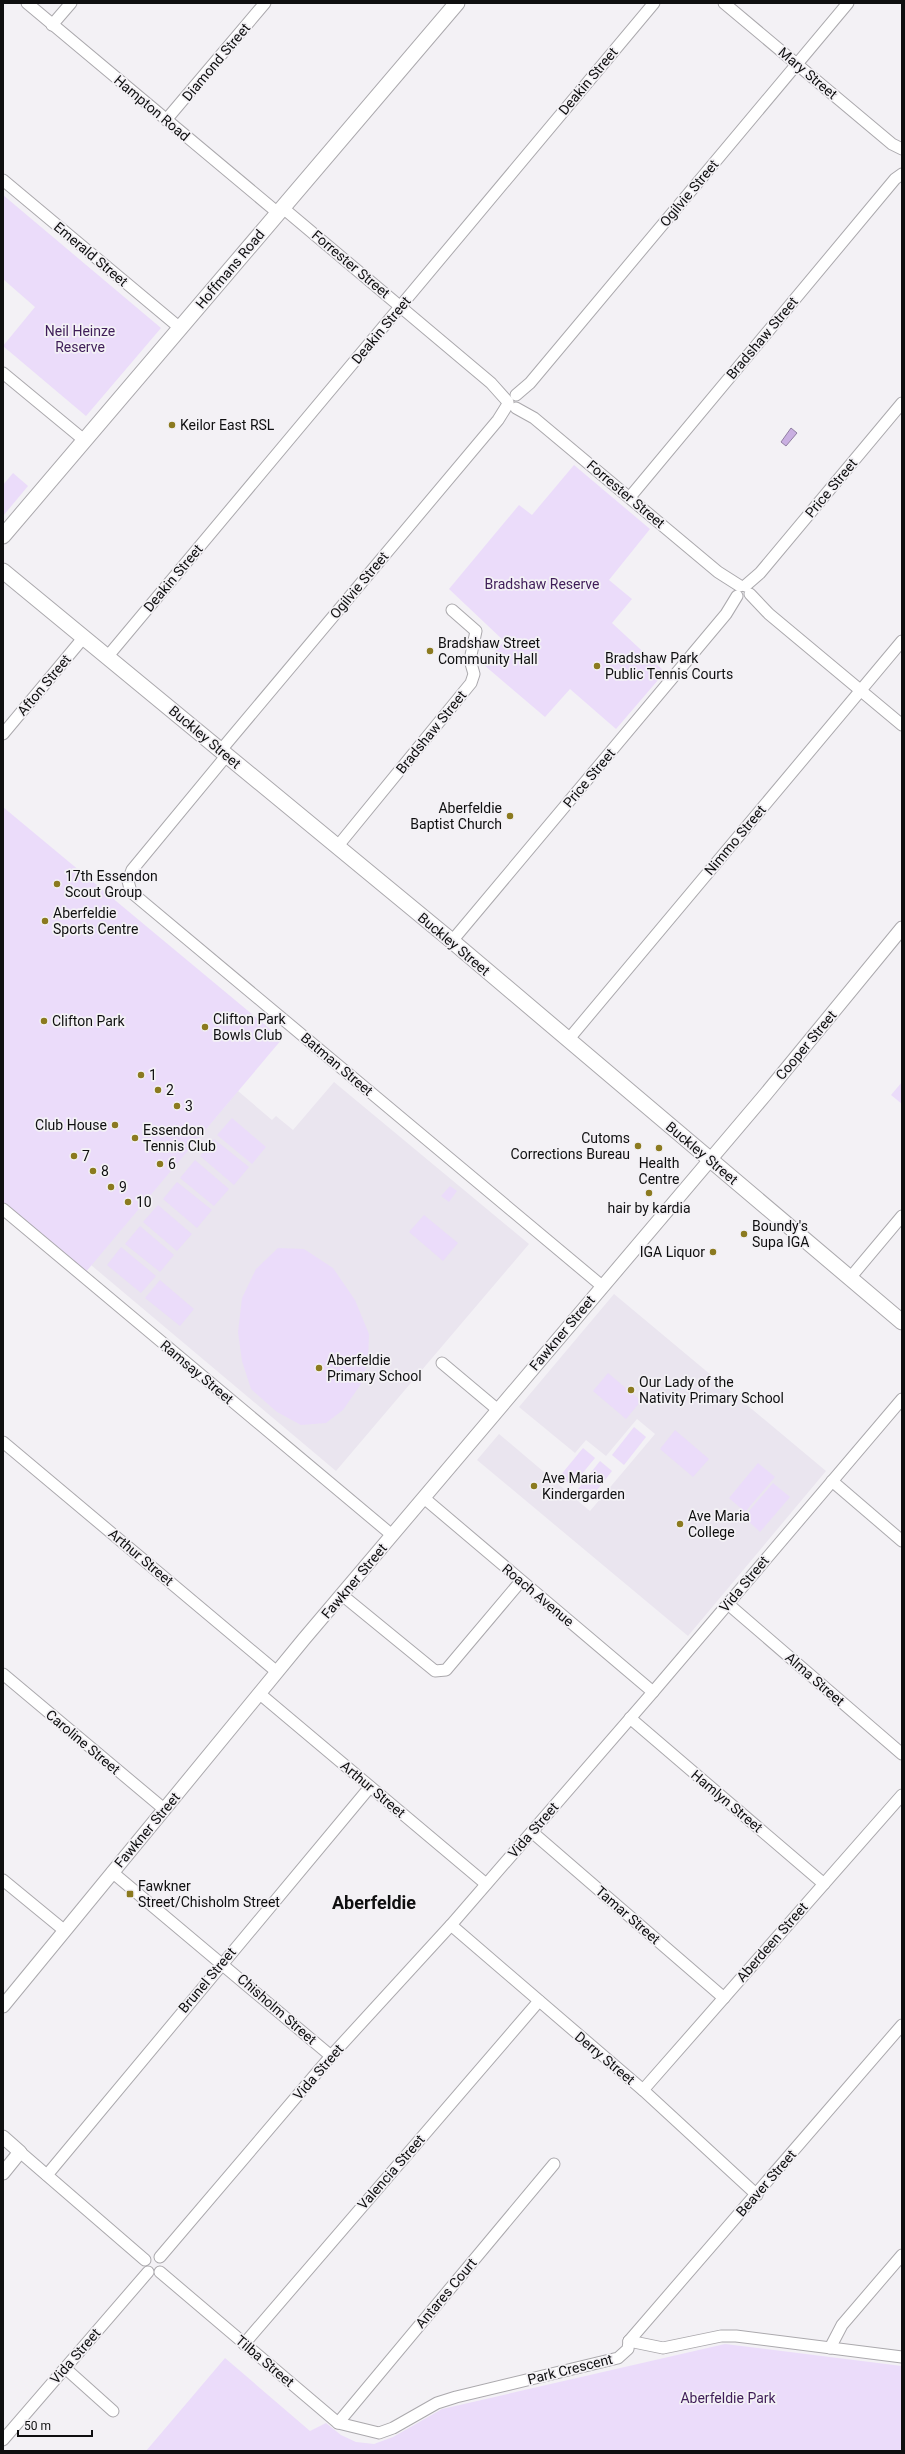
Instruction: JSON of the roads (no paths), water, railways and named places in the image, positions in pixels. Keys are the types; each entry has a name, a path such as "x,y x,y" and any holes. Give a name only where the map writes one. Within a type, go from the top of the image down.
{"main road":[{"name":"Hoffmans Road","path":"3,536 458,3"},
{"name":"Buckley Street","path":"3,570 452,941 902,1322"}],"street":[{"name":"Hampton Road","path":"27,3 166,120 280,210"},
{"path":"52,24 71,3"},
{"name":"Diamond Street","path":"166,120 265,3"},
{"name":"Deakin Street","path":"108,656 654,3"},
{"name":"Mary Street","path":"724,3 897,146 902,156"},
{"name":"Ogilvie Street","path":"224,753 498,420 515,402 848,3"},
{"name":"Bradshaw Street","path":"630,497 899,176 902,165"},
{"name":"Emerald Street","path":"3,180 180,328"},
{"name":"Forrester Street","path":"280,210 400,306 902,725"},
{"path":"3,373 84,440"},
{"name":"Price Street","path":"452,941 902,403"},
{"path":"3,575 17,582"},
{"name":"Bradshaw Street","path":"337,847 471,683 474,674 470,660 476,631 452,610"},
{"name":"Afton Street","path":"3,734 84,637"},
{"name":"Nimmo Street","path":"568,1040 902,641"},
{"name":"Batman Street","path":"224,753 132,870 128,881 131,892 602,1286"},
{"name":"Cooper Street","path":"708,1159 902,928"},
{"name":"Fawkner Street","path":"3,2006 277,1672 708,1159"},
{"name":"Ramsay Street","path":"3,1209 392,1536"},
{"path":"850,1278 902,1216"},
{"path":"442,1363 498,1410"},
{"name":"Vida Street","path":"160,2257 331,2056 451,1925 532,1832 902,1399"},
{"name":"Arthur Street","path":"3,1442 277,1672"},
{"path":"832,1481 902,1541"},
{"name":"Roach Avenue","path":"424,1498 653,1692"},
{"path":"342,1595 435,1671 446,1670 522,1581"},
{"name":"Alma Street","path":"728,1604 902,1754"},
{"name":"Caroline Street","path":"3,1674 164,1809"},
{"name":"Arthur Street","path":"260,1694 486,1884"},
{"name":"Hamlyn Street","path":"630,1718 824,1884"},
{"name":"Brunel Street","path":"47,2174 222,1962 370,1787"},
{"name":"Aberdeen Street","path":"643,2090 902,1795"},
{"name":"Tamar Street","path":"532,1832 724,1998"},
{"name":"Chisholm Street","path":"112,1872 222,1962 331,2056"},
{"path":"3,1880 65,1931"},
{"name":"Derry Street","path":"451,1925 643,2090 757,2194"},
{"name":"Valencia Street","path":"244,2344 539,2001"},
{"name":"Beaver Street","path":"629,2341 902,2025"},
{"path":"3,2137 145,2260"},
{"path":"3,2173 20,2152"},
{"name":"Antares Court","path":"338,2423 554,2164"},
{"path":"154,2255 160,2257 163,2263 160,2272 154,2274 148,2272 144,2266 145,2260 154,2255"},
{"path":"830,2348 842,2325 902,2255"},
{"name":"Vida Street","path":"3,2440 148,2272"},
{"name":"Tilba Street","path":"160,2272 338,2423 379,2433"},
{"name":"Park Crescent","path":"379,2433 393,2428 437,2403 456,2396 618,2358 628,2349 629,2341 663,2348 721,2336 736,2336 902,2357"},
{"path":"65,2368 113,2411"}],"place":[{"name":"Keilor East RSL","path":"172,425"},
{"name":"Bradshaw Street Community Hall","path":"430,651"},
{"name":"Bradshaw Park Public Tennis Courts","path":"597,666"},
{"name":"Aberfeldie Baptist Church","path":"510,816"},
{"name":"17th Essendon Scout Group","path":"57,884"},
{"name":"Aberfeldie Sports Centre","path":"45,921"},
{"name":"Clifton Park","path":"44,1021"},
{"name":"Clifton Park Bowls Club","path":"205,1027"},
{"name":"1","path":"141,1075"},
{"name":"2","path":"158,1090"},
{"name":"3","path":"177,1106"},
{"name":"Club House","path":"115,1125"},
{"name":"Essendon Tennis Club","path":"135,1138"},
{"name":"Cutoms Corrections Bureau","path":"638,1146"},
{"name":"Health Centre","path":"659,1148"},
{"name":"7","path":"74,1156"},
{"name":"6","path":"160,1164"},
{"name":"8","path":"93,1171"},
{"name":"9","path":"111,1187"},
{"name":"hair by kardia","path":"649,1193"},
{"name":"10","path":"128,1202"},
{"name":"Boundy's Supa IGA","path":"744,1234"},
{"name":"IGA Liquor","path":"713,1252"},
{"name":"Aberfeldie Primary School","path":"319,1368"},
{"name":"Our Lady of the Nativity Primary School","path":"631,1390"},
{"name":"Ave Maria Kindergarden","path":"534,1486"},
{"name":"Ave Maria College","path":"680,1524"},
{"name":"Fawkner Street/Chisholm Street","path":"130,1894"}],"district":[{"name":"Aberfeldie","path":"374,1903"}],"park label":[{"name":"Neil Heinze Reserve","path":"80,340"},
{"name":"Bradshaw Reserve","path":"542,584"},
{"name":"Aberfeldie Park","path":"728,2398"}]}
